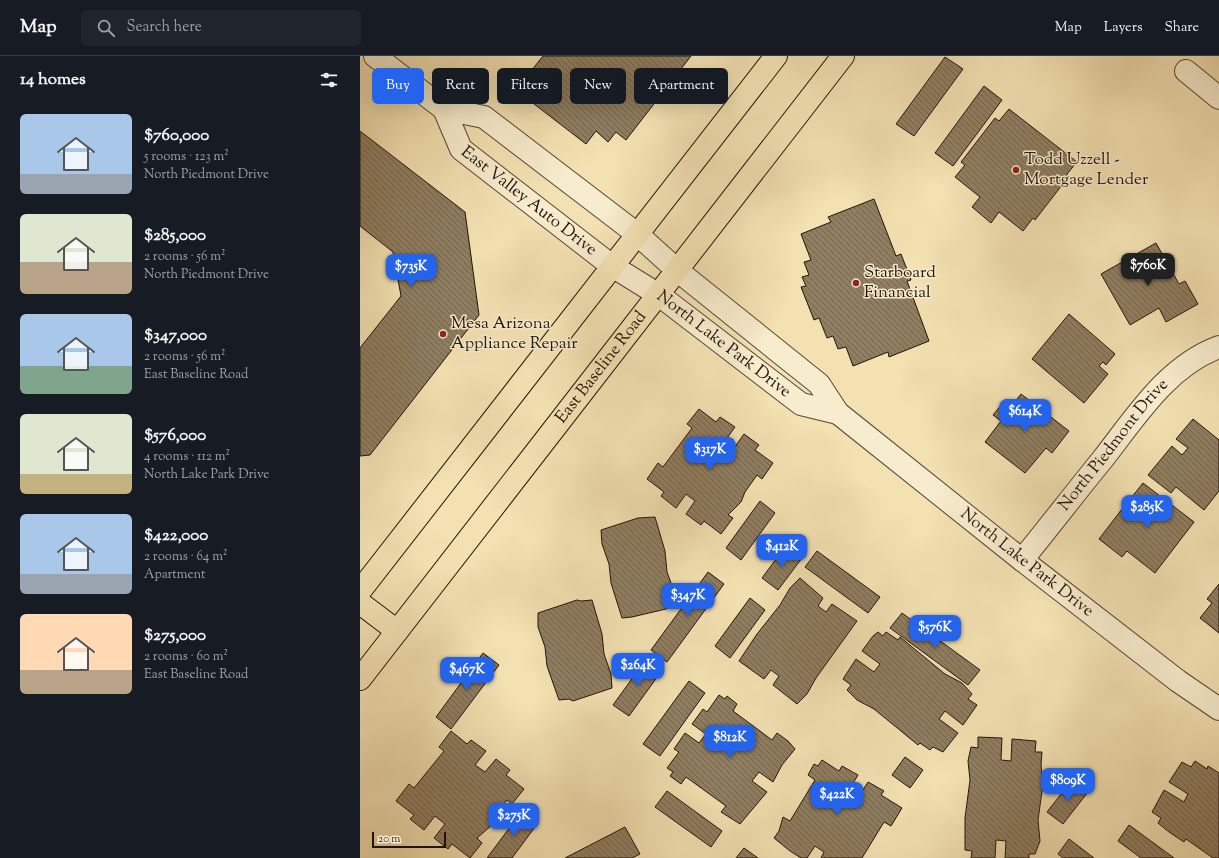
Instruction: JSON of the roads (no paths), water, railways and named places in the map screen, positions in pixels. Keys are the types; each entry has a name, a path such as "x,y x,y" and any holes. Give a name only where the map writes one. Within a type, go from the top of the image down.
{"main road":[{"path":"360,591 776,56"},
{"name":"East Baseline Road","path":"360,679 678,271 843,56"},
{"path":"360,603 397,631"}],"street":[{"name":"East Valley Auto Drive","path":"375,56 444,109 484,116 637,234"},
{"path":"1186,71 1219,98"},
{"name":"East Valley Auto Drive","path":"444,109 461,149 612,266"},
{"name":"North Lake Park Drive","path":"637,234 678,271 819,384 838,413 1022,560 1178,681 1219,709"},
{"name":"North Lake Park Drive","path":"612,266 659,295 801,404 838,413"},
{"name":"North Piedmont Drive","path":"1022,560 1152,396 1178,371 1210,350 1219,347"}],"place":[{"name":"Todd Uzzell - Mortgage Lender","path":"1016,170"},
{"name":"Starboard Financial","path":"856,283"},
{"name":"Mesa Arizona Appliance Repair","path":"443,334"}]}
